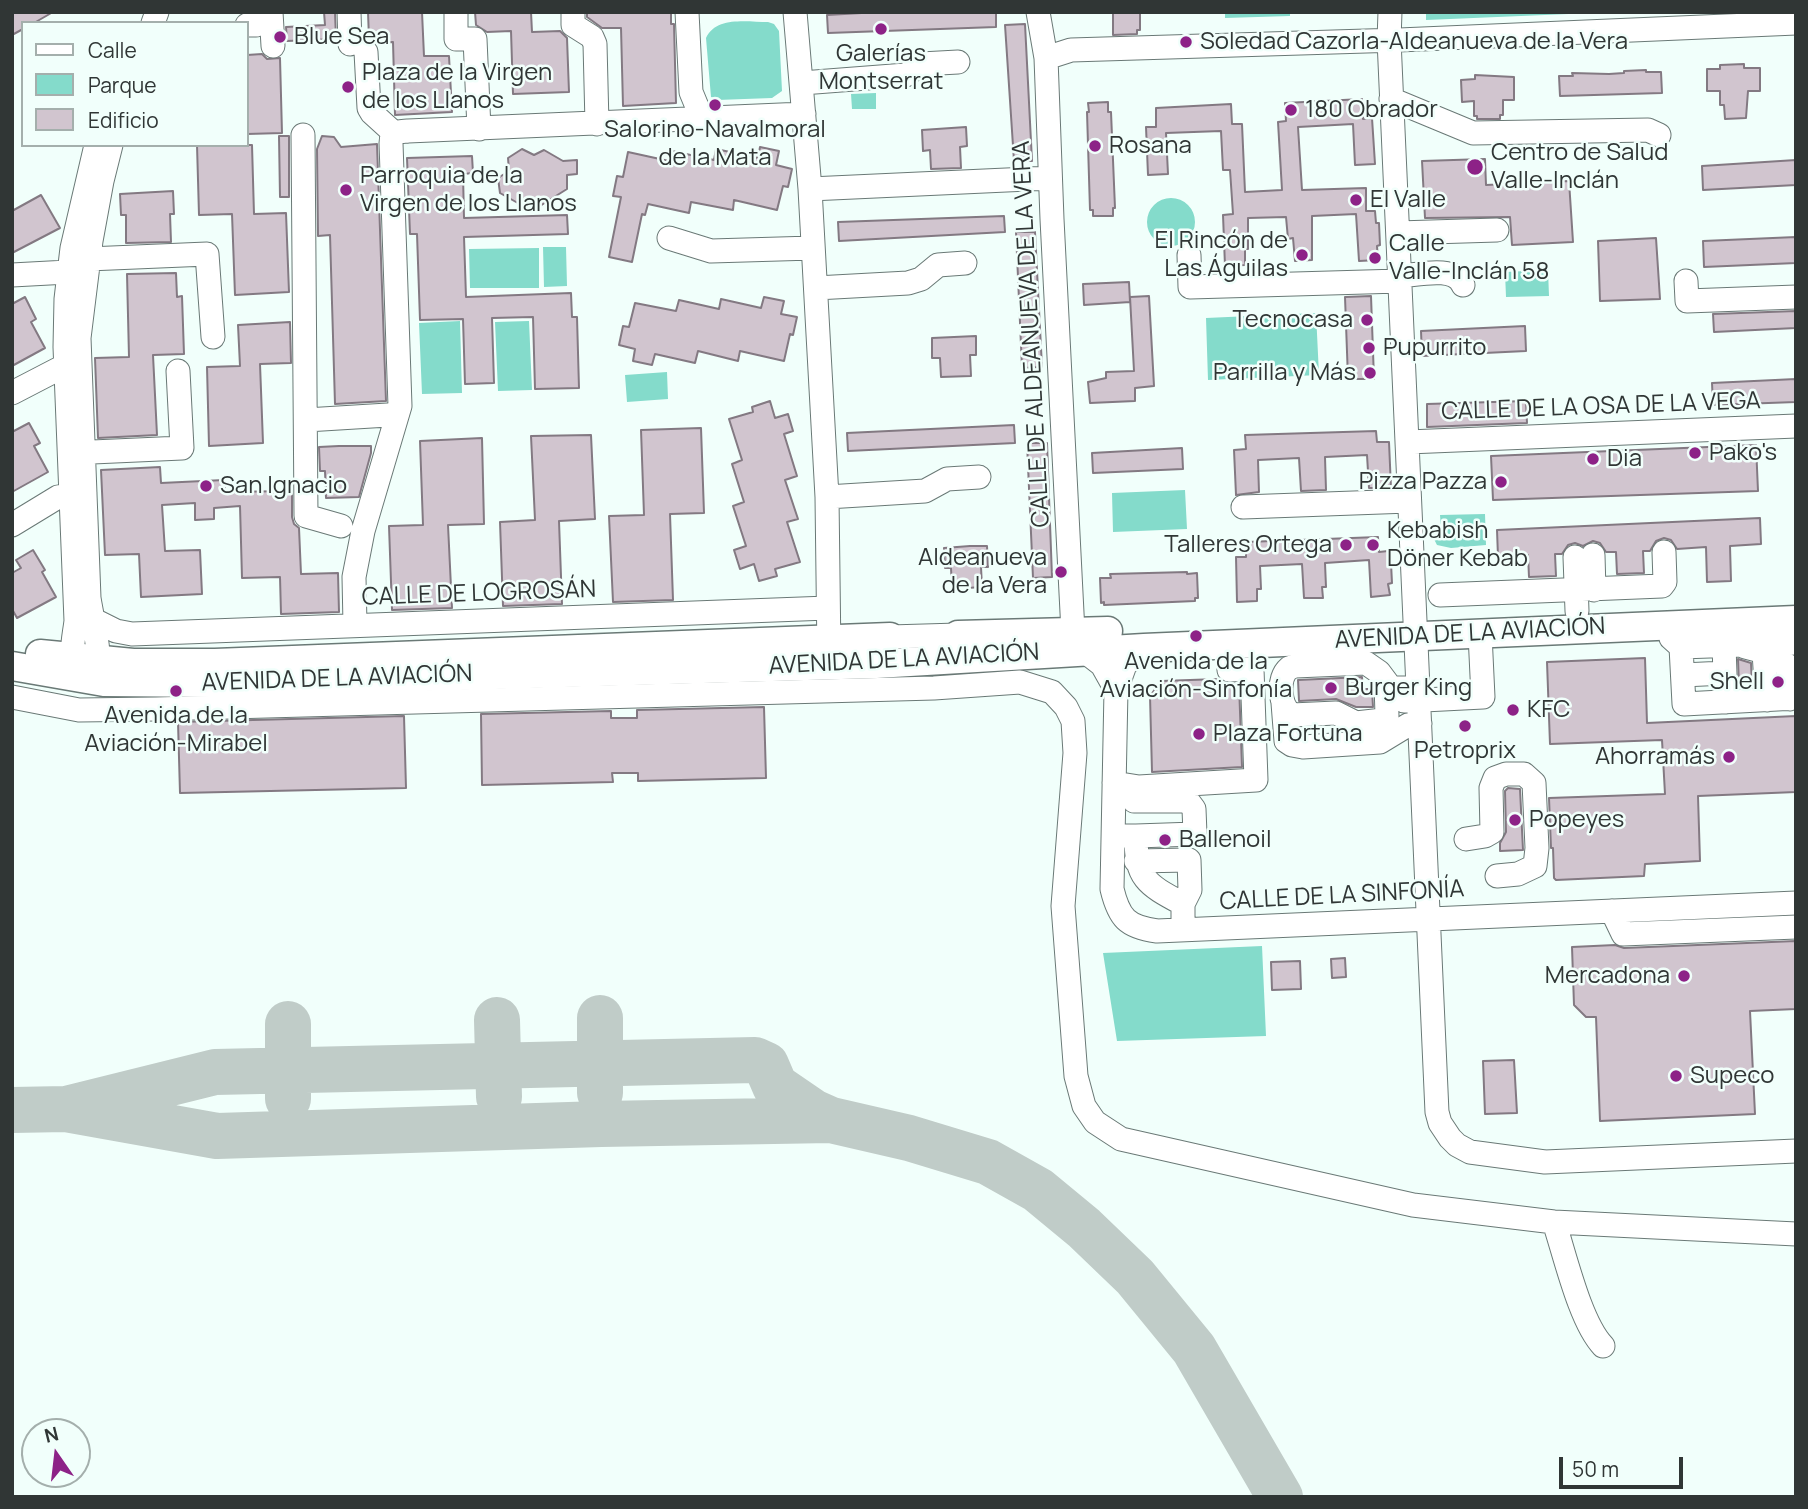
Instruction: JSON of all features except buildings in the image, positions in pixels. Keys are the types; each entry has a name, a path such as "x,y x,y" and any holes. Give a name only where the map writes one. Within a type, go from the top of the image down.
{"main road":[{"name":"AVENIDA DE LA AVIACIÓN","path":"958,635 1078,641 1144,648 1416,628 1582,597 1796,601"},
{"name":"AVENIDA DE LA AVIACIÓN","path":"12,648 94,662 133,683 217,683 1078,641 1416,628 1479,634 1796,620"},
{"name":"AVENIDA DE LA AVIACIÓN","path":"829,652 890,637"},
{"name":"AVENIDA DE LA AVIACIÓN","path":"12,666 94,662"}],"street":[{"path":"349,12 369,108 392,138 400,405 363,531 354,577 355,625"},
{"path":"456,12 456,39 474,39 479,129"},
{"path":"573,12 573,25 592,37 595,44 597,124"},
{"path":"687,12 691,92 698,109 708,119"},
{"path":"795,12 816,288 827,497 829,652"},
{"name":"CALLE DE ALDEANUEVA DE LA VERA","path":"1038,12 1046,58 1050,178 1078,641"},
{"path":"1390,12 1391,99 1437,1112 1444,1131 1457,1145 1478,1154 1545,1162 1796,1151"},
{"path":"258,21 273,46"},
{"path":"1046,58 1071,50 1796,23"},
{"path":"802,83 906,75 920,64 958,62"},
{"path":"1391,99 1473,133 1648,130 1659,135"},
{"path":"392,138 479,129 804,114"},
{"path":"303,135 306,516 341,526"},
{"path":"77,453 66,365 66,299 68,272 96,147"},
{"path":"94,662 77,453 79,338 88,259 110,147"},
{"path":"810,189 1050,178"},
{"path":"1398,233 1497,230"},
{"path":"669,238 711,251 813,248"},
{"path":"12,275 68,272 88,259 207,254 213,337"},
{"path":"1189,255 1190,287 1400,278 1451,273 1459,278 1463,285"},
{"path":"816,288 908,283 921,279 938,265 965,262"},
{"path":"1686,282 1688,301 1796,297"},
{"path":"12,393 66,365"},
{"path":"77,453 182,448 178,371"},
{"path":"306,420 387,415"},
{"name":"CALLE DE LA OSA DE LA VEGA","path":"1408,442 1796,426"},
{"path":"827,497 925,491 947,479 979,477"},
{"path":"12,525 58,498 79,493"},
{"path":"79,493 76,621 94,662"},
{"path":"1243,507 1409,501"},
{"path":"1440,595 1582,597 1664,585 1664,552"},
{"path":"1582,597 1584,556"},
{"name":"CALLE DE LOGROSÁN","path":"92,619 116,631 132,634 828,608"},
{"path":"1725,674 1744,622"},
{"path":"1655,625 1683,676"},
{"name":"CALLE DE LOGROSÁN","path":"94,662 132,634"},
{"path":"1283,703 1292,715 1336,713 1356,723 1383,720 1394,701 1419,694 1483,696 1479,634"},
{"name":"AVENIDA DE LA AVIACIÓN","path":"890,637 958,635"},
{"path":"1078,641 1102,665 1116,690"},
{"path":"1683,676 1725,674 1796,643"},
{"path":"1114,792 1139,787 1256,780 1252,669 1229,670 1227,644"},
{"name":"CALLE DE LA SINFONÍA","path":"1144,648 1125,665 1116,690 1112,889 1116,906 1126,921 1140,929 1184,930 1796,903"},
{"path":"1683,676 1725,674 1783,699 1788,666 1770,654 1750,648 1725,674"},
{"path":"1366,663 1379,672 1388,710 1380,742 1303,747 1292,745 1286,741 1284,733 1282,678 1289,668 1295,666 1366,663"},
{"path":"12,697 79,710 934,688 1020,682 1052,692 1066,707 1073,720 1076,753 1063,906 1076,1076 1084,1105 1095,1122 1121,1139 1413,1205 1554,1222 1796,1234"},
{"path":"1388,710 1408,725 1420,724"},
{"path":"1466,839 1492,832 1491,788 1496,778 1524,774 1534,783 1537,848 1535,866 1518,874 1497,876"},
{"path":"1113,836 1195,834 1194,809 1188,801 1114,792"},
{"path":"1172,801 1173,835"},
{"path":"1136,836 1155,861"},
{"path":"1183,904 1157,890 1142,875 1155,861 1189,860 1190,890 1183,904 1184,930"},
{"path":"1612,911 1623,934 1707,936 1796,927"},
{"path":"1554,1222 1586,1319 1603,1346"}],"green space":[{"path":"1225,12 1290,12 1290,16 1225,18"},
{"path":"1426,12 1616,12 1426,20"},
{"path":"724,23 774,24 779,31 782,91 772,98 717,100 711,97 706,38 711,31"},
{"path":"876,93 876,109 852,109 851,94"},
{"path":"1171,198 1188,205 1195,222 1188,239 1171,246 1154,239 1147,222 1154,205"},
{"path":"543,247 566,247 567,286 544,287"},
{"path":"539,248 539,288 470,288 469,249"},
{"path":"1548,270 1549,296 1506,297 1505,272"},
{"path":"1316,313 1319,375 1208,380 1206,318"},
{"path":"460,321 462,393 422,394 419,323"},
{"path":"529,321 532,390 498,391 495,322"},
{"path":"667,372 668,399 627,402 625,375"},
{"path":"1185,490 1187,529 1113,532 1112,493"},
{"path":"1485,514 1486,545 1451,548 1437,545 1432,535 1433,527 1441,527 1440,515"},
{"path":"1262,946 1266,1036 1117,1041 1103,953"}],"taxiway":[{"path":"600,1018 600,1093"},
{"path":"497,1020 499,1097"},
{"path":"288,1024 288,1099"},
{"path":"66,1109 215,1072 755,1060 766,1065 775,1086 813,1112 831,1120 909,1138 988,1162 1038,1190 1084,1228 1135,1277 1194,1349 1280,1497"},
{"path":"12,1110 66,1109 217,1136 831,1120"}],"place":[{"name":"Galerías Montserrat","path":"881,29"},
{"name":"Blue Sea","path":"280,37"},
{"name":"Soledad Cazorla-Aldeanueva de la Vera","path":"1186,42"},
{"name":"Plaza de la Virgen de los Llanos","path":"348,87"},
{"name":"Salorino-Navalmoral de la Mata","path":"715,105"},
{"name":"180 Obrador","path":"1291,110"},
{"name":"Rosana","path":"1095,146"},
{"name":"Centro de Salud Valle-Inclán","path":"1475,167"},
{"name":"Parroquia de la Virgen de los Llanos","path":"346,190"},
{"name":"El Valle","path":"1356,200"},
{"name":"El Rincón de Las Águilas","path":"1302,255"},
{"name":"Calle Valle-Inclán 58","path":"1375,258"},
{"name":"Tecnocasa","path":"1367,320"},
{"name":"Pupurrito","path":"1369,348"},
{"name":"Parrilla y Más","path":"1370,373"},
{"name":"Pako's","path":"1695,453"},
{"name":"Dia","path":"1593,459"},
{"name":"Pizza Pazza","path":"1501,482"},
{"name":"San Ignacio","path":"206,486"},
{"name":"Talleres Ortega","path":"1346,545"},
{"name":"Kebabish Döner Kebab","path":"1373,545"},
{"name":"Aldeanueva de la Vera","path":"1061,572"},
{"name":"Avenida de la Aviación-Sinfonía","path":"1196,636"},
{"name":"Shell","path":"1778,682"},
{"name":"Burger King","path":"1331,688"},
{"name":"Avenida de la Aviación-Mirabel","path":"176,691"},
{"name":"KFC","path":"1513,710"},
{"name":"Petroprix","path":"1465,726"},
{"name":"Plaza Fortuna","path":"1199,734"},
{"name":"Ahorramás","path":"1729,757"},
{"name":"Popeyes","path":"1515,820"},
{"name":"Ballenoil","path":"1165,840"},
{"name":"Mercadona","path":"1684,976"},
{"name":"Supeco","path":"1676,1076"}]}
